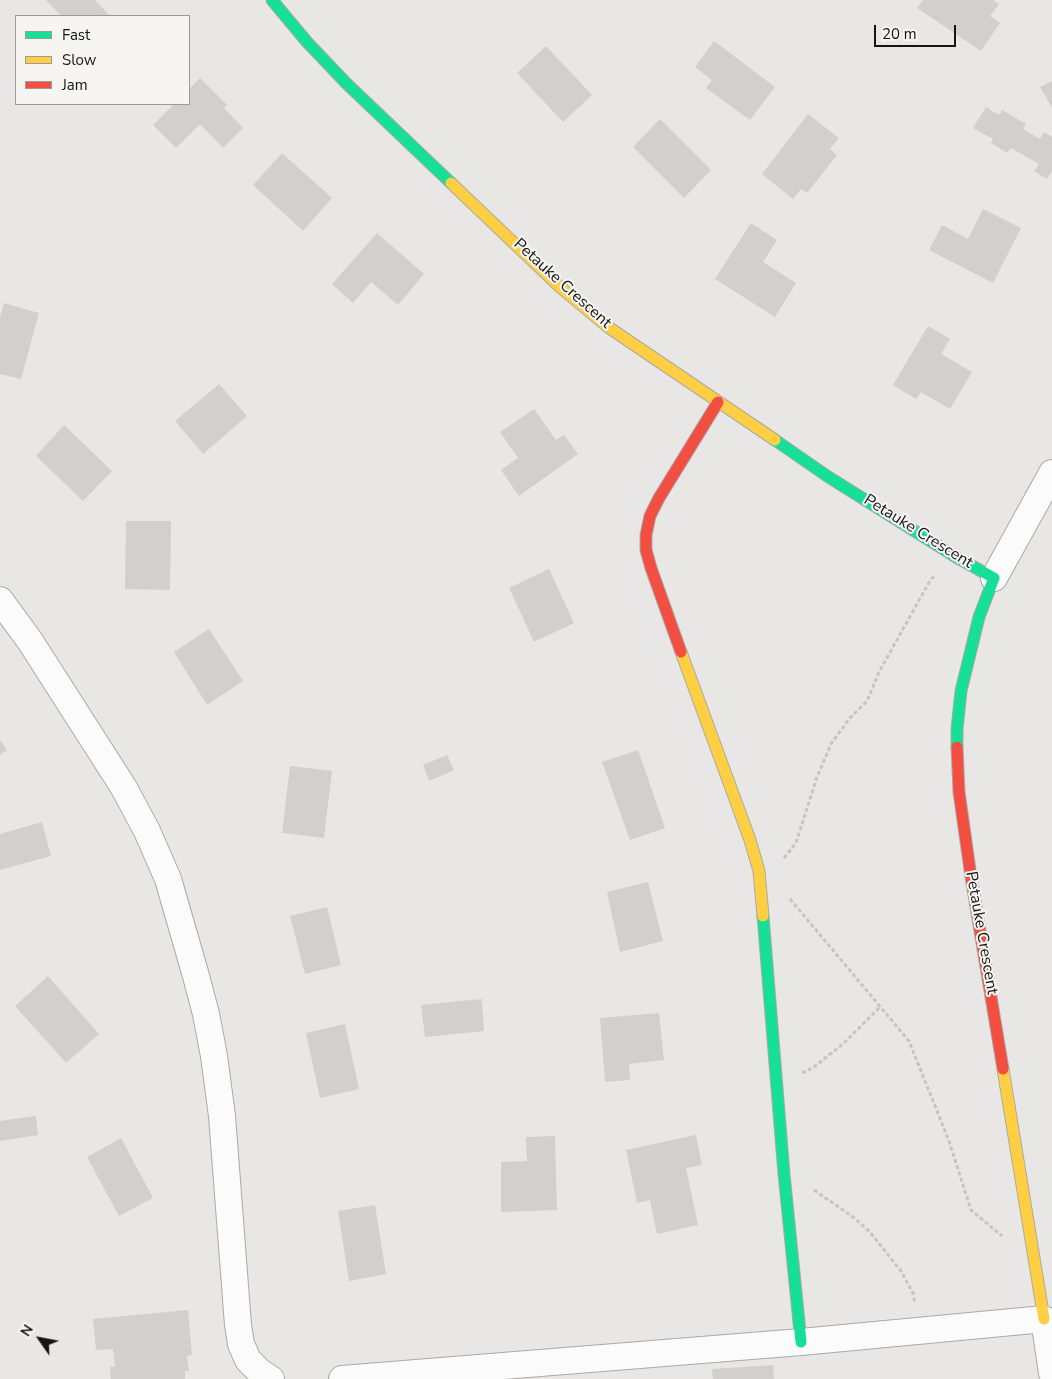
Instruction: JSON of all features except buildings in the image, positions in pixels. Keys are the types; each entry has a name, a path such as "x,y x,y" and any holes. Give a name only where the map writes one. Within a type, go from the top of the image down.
{"street":[{"name":"Petauke Crescent","path":"272,0 307,42 346,83 560,287 608,327 827,476 956,557 994,578 979,617 961,691 957,729 958,775 971,877 1044,1319"},
{"path":"718,402 650,516 646,535 646,550 750,840 759,871 784,1174 801,1342"},
{"path":"994,578 1052,473"},
{"path":"0,600 30,641 124,788 147,831 168,879 199,985 214,1056 222,1116 241,1344 248,1360 260,1372 271,1379"},
{"path":"342,1379 921,1332 1044,1319 1052,1373"}],"path":[{"path":"759,871 783,859 796,843 817,777 831,744 849,719 867,701 879,672 931,579 956,557"},
{"path":"761,887 784,893 909,1041 949,1141 971,1210 1008,1241"},
{"path":"777,1085 814,1067 843,1044 880,1007"},
{"path":"784,1174 808,1186 853,1217 869,1231 901,1271 913,1292 921,1332"}],"traffic: fast":[{"path":"272,0 307,42 346,83 451,183"},
{"path":"775,440 827,476 956,557 994,578 979,617 961,691 957,747"},
{"path":"763,916 784,1174 801,1342"}],"traffic: slow":[{"path":"451,183 560,287 608,327 775,440"},
{"path":"681,652 750,840 759,871 763,916"},
{"path":"1003,1069 1044,1319"}],"traffic: jam":[{"path":"681,652 651,568 646,550 646,535 650,516 659,498 718,402"},
{"path":"957,747 959,792 971,877 1003,1069"}]}
